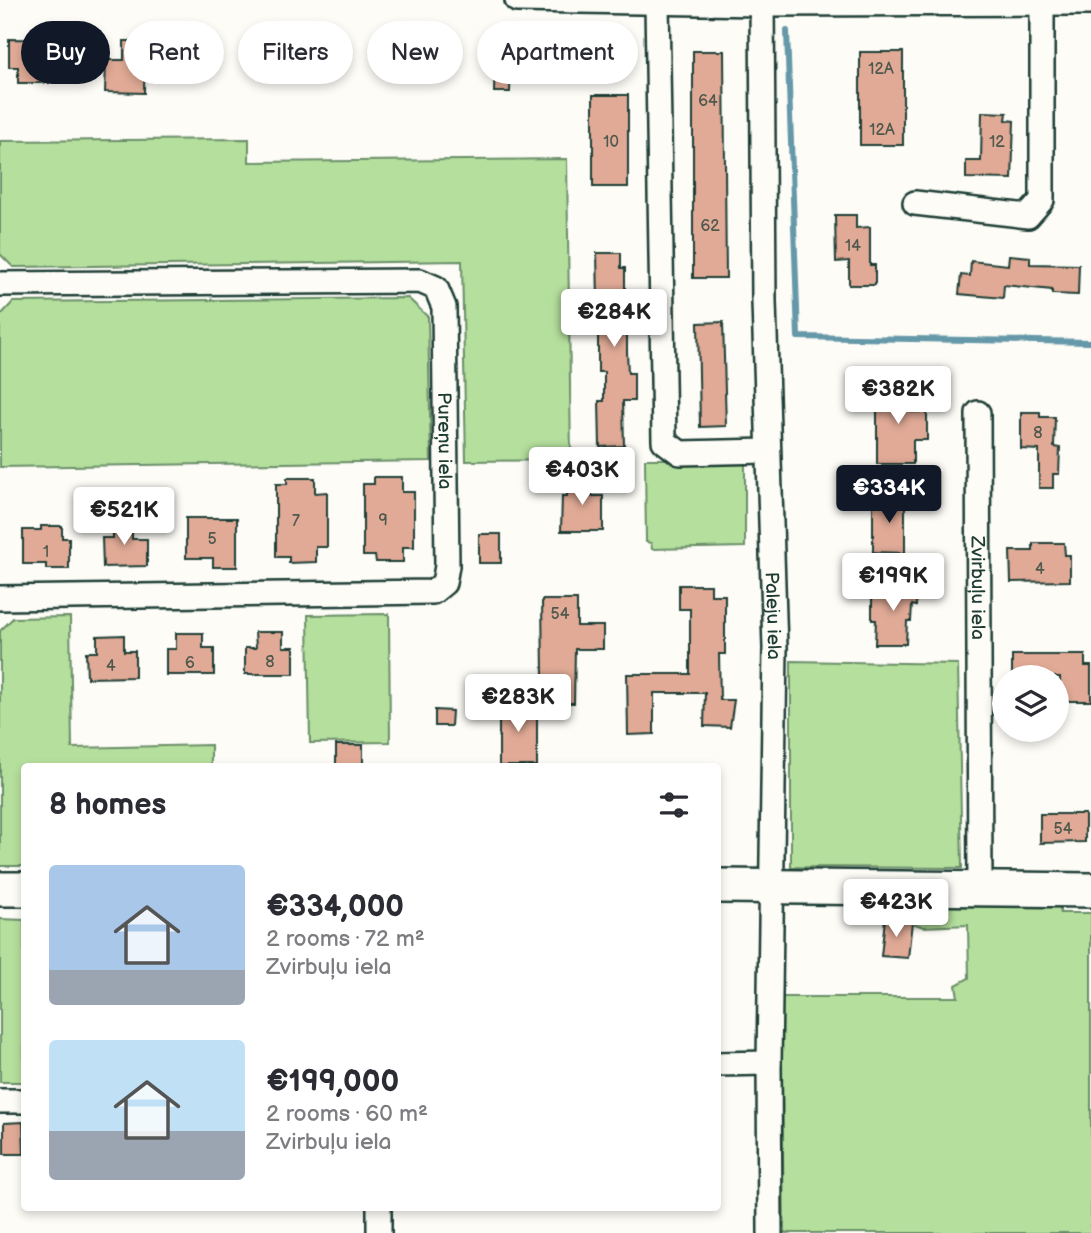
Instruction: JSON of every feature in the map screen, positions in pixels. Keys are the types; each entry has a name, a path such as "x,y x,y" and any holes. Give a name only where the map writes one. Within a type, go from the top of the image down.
{"street":[{"path":"517,0 657,3 1091,3"},
{"name":"Paleju iela","path":"761,2 764,302 775,648 769,1063 770,1233"},
{"path":"657,3 664,441 680,453 768,451"},
{"path":"915,204 1028,216 1042,200 1042,3"},
{"name":"Pureņu iela","path":"0,284 420,281 436,288 444,307 447,566 444,583 433,592 0,598"},
{"name":"Zvirbuļu iela","path":"978,414 980,890"},
{"path":"721,886 1091,890"},
{"path":"0,888 21,889"},
{"path":"721,1064 769,1063"},
{"path":"0,1101 21,1101"},
{"path":"379,1211 379,1233"}],"green space":[{"path":"249,139 249,162 567,159 571,460 466,461 462,261 13,267 0,254 0,141"},
{"path":"408,298 428,317 431,461 0,467 0,316 13,302"},
{"path":"645,459 745,459 745,547 652,549 651,543 646,542"},
{"path":"389,614 390,742 310,743 308,615"},
{"path":"70,617 72,748 211,745 211,763 21,763 21,866 0,866 0,631 13,618"},
{"path":"791,661 958,664 962,868 791,867"},
{"path":"888,898 1056,899 1060,913 1091,913 1091,1233 784,1233 781,997 958,997 956,985 969,978 968,925 923,927 894,916"},
{"path":"0,919 21,920 21,1082 0,1082"}],"building":[{"path":"9,39 21,39 21,83 18,83 18,67 9,67"},
{"path":"693,51 724,51 726,278 693,278"},
{"path":"860,52 903,52 903,145 860,145"},
{"path":"110,60 124,60 124,84 144,84 144,93 105,92 105,84 110,84"},
{"path":"494,84 510,84 510,92 494,92"},
{"path":"593,95 628,95 628,187 593,187"},
{"path":"982,112 1007,113 1006,120 1014,121 1012,179 966,178 966,161 981,161"},
{"path":"835,215 856,215 856,228 870,227 870,265 875,265 875,285 849,285 849,261 836,262"},
{"path":"597,253 621,253 621,268 625,268 625,300 633,300 633,327 627,327 627,352 628,373 634,373 634,401 623,401 624,446 600,447 599,401 604,401 604,372 598,372 598,330 605,330 604,300 598,300"},
{"path":"1009,255 1030,257 1030,264 1079,265 1078,295 1052,294 1052,290 1004,285 1003,298 959,294 961,275 970,276 971,261 1008,265"},
{"path":"723,322 726,426 700,427 698,323"},
{"path":"877,388 911,388 911,412 927,412 927,440 913,440 913,464 877,464"},
{"path":"1021,412 1040,412 1040,417 1055,417 1054,447 1060,448 1059,474 1053,474 1053,488 1039,488 1039,450 1021,449"},
{"path":"374,477 402,477 402,492 414,492 414,547 403,547 403,562 376,562 375,556 363,556 363,484 374,484"},
{"path":"568,477 593,477 592,496 603,496 603,531 561,531 562,496 567,496"},
{"path":"287,478 315,478 315,493 327,492 327,547 316,547 316,562 289,563 289,557 276,557 276,484 287,484"},
{"path":"873,497 905,497 905,553 873,552"},
{"path":"113,518 132,518 132,539 147,539 147,566 103,567 102,538 113,538"},
{"path":"186,518 237,518 237,567 213,567 213,558 186,558"},
{"path":"41,526 62,526 62,538 69,538 69,569 46,569 46,564 23,564 23,530 41,530"},
{"path":"479,534 501,534 501,563 479,563"},
{"path":"1033,543 1064,543 1065,555 1070,555 1070,581 1011,582 1010,551 1033,551"},
{"path":"679,585 711,585 711,595 725,595 725,654 719,654 720,700 734,700 730,727 704,726 705,693 654,693 654,734 628,735 627,674 690,674 690,609 679,609"},
{"path":"883,585 917,586 916,606 912,605 911,621 907,621 906,644 875,644 876,620 872,620 872,596 883,596"},
{"path":"542,600 577,600 577,626 603,626 603,649 575,649 574,703 526,702 526,676 543,676"},
{"path":"255,632 283,632 283,647 294,647 294,674 245,674 245,648 256,648"},
{"path":"176,633 203,633 203,648 214,648 214,675 166,675 166,649 176,649"},
{"path":"124,635 124,651 135,651 135,677 87,678 86,652 97,652 97,636"},
{"path":"1012,655 1085,655 1085,666 1091,666 1091,701 1069,701 1069,665 1012,665"},
{"path":"499,703 537,703 537,763 499,763"},
{"path":"435,710 452,711 451,726 435,726"},
{"path":"336,745 363,745 363,763 336,763"},
{"path":"1040,814 1085,814 1085,842 1040,843"},
{"path":"885,919 912,922 908,958 881,956"},
{"path":"21,1122 21,1154 4,1154 4,1123"}],"waterway":[{"path":"787,31 798,337 1091,342"}]}
